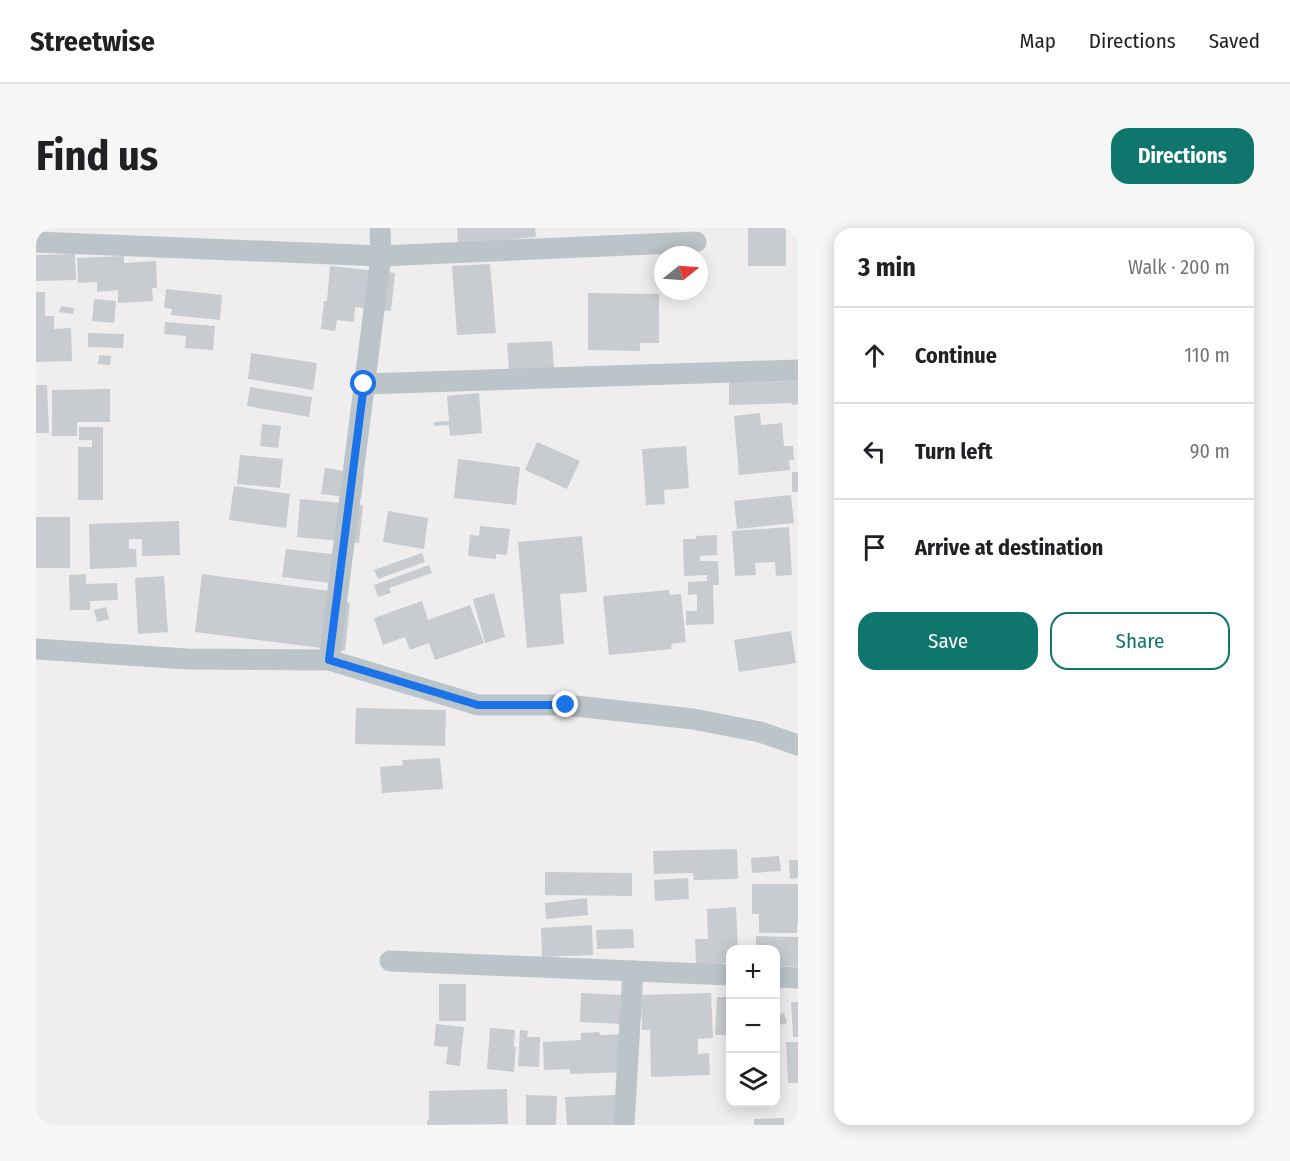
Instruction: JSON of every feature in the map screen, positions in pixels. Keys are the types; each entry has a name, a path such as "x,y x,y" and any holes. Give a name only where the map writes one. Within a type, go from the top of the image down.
{"street":[{"path":"329,660 381,256 380,228"},
{"path":"36,242 381,256 696,242"},
{"path":"364,384 798,370"},
{"path":"36,649 187,659 329,660 478,705 566,705 693,719 760,732 798,745"},
{"path":"390,961 726,975"},
{"path":"624,1125 633,971"},
{"path":"780,977 798,978"}],"building":[{"path":"457,228 535,228 536,237 458,245"},
{"path":"748,228 786,228 786,266 748,266"},
{"path":"75,254 76,280 36,281 36,255"},
{"path":"124,256 124,263 156,261 157,288 152,288 153,301 118,303 118,290 97,292 97,282 78,283 77,258"},
{"path":"490,264 496,333 457,335 452,266"},
{"path":"330,266 395,273 391,311 355,307 354,322 337,320 335,331 321,329 324,301 327,301"},
{"path":"166,289 222,295 220,320 171,315 172,309 164,308"},
{"path":"36,292 45,292 45,316 54,316 54,329 71,328 72,361 36,362"},
{"path":"588,293 654,294 654,300 659,300 659,343 640,343 640,351 588,350"},
{"path":"94,299 116,301 114,323 92,321"},
{"path":"61,306 74,308 73,314 59,312"},
{"path":"165,322 215,326 213,350 185,348 186,336 164,334"},
{"path":"88,333 124,334 123,348 88,347"},
{"path":"552,341 554,370 509,372 507,343"},
{"path":"251,353 317,363 313,390 248,379"},
{"path":"99,355 111,356 110,365 98,364"},
{"path":"798,381 798,404 729,405 729,382"},
{"path":"36,385 47,385 49,433 36,433"},
{"path":"250,387 312,397 309,417 247,406"},
{"path":"110,389 110,422 77,422 77,436 52,436 52,390"},
{"path":"479,393 482,433 450,436 449,425 434,426 434,422 449,421 447,396"},
{"path":"760,413 761,425 782,423 784,446 793,446 794,460 789,460 790,470 739,475 734,416"},
{"path":"262,424 281,426 278,448 260,446"},
{"path":"79,427 103,427 103,500 78,500 78,447 92,447 92,440 79,440"},
{"path":"537,442 580,461 567,489 525,470"},
{"path":"686,446 689,488 664,490 665,504 646,505 642,449"},
{"path":"240,455 283,459 280,488 237,484"},
{"path":"458,459 520,467 516,505 454,498"},
{"path":"325,468 364,474 361,499 321,494"},
{"path":"792,472 798,472 798,492 792,492"},
{"path":"234,486 290,494 286,528 229,520"},
{"path":"791,495 794,523 737,529 734,501"},
{"path":"300,499 363,505 359,543 297,537"},
{"path":"388,511 428,518 424,549 383,542"},
{"path":"36,517 70,517 70,568 36,568"},
{"path":"179,521 180,555 142,556 142,539 129,539 129,549 136,549 137,567 90,569 89,524"},
{"path":"480,526 510,529 507,555 496,554 496,559 468,556 470,535 479,536"},
{"path":"789,527 792,575 776,576 775,562 755,563 756,575 735,576 732,531"},
{"path":"717,535 717,555 700,556 700,561 718,561 719,585 713,585 714,624 686,625 686,611 697,611 697,594 688,595 688,582 707,581 707,575 684,576 683,539"},
{"path":"582,536 587,592 560,594 564,644 527,648 518,542"},
{"path":"286,549 349,556 346,585 282,577"},
{"path":"422,553 425,562 378,579 374,570"},
{"path":"429,565 432,573 389,588 391,593 378,597 374,585"},
{"path":"86,574 86,584 117,583 118,600 90,601 90,610 70,610 69,575"},
{"path":"202,574 330,591 329,600 350,603 345,651 195,632"},
{"path":"164,576 168,632 138,634 135,578"},
{"path":"669,590 670,595 681,594 686,642 671,644 672,649 609,655 603,596"},
{"path":"494,593 505,637 485,643 473,599"},
{"path":"422,601 428,620 470,605 484,643 435,660 429,643 410,650 405,637 383,645 374,618"},
{"path":"106,607 109,619 97,622 94,610"},
{"path":"791,631 796,663 739,672 734,640"},
{"path":"356,708 446,710 445,746 355,744"},
{"path":"440,758 443,789 382,793 380,767 403,765 402,760"},
{"path":"737,849 738,879 694,880 693,873 654,874 653,851"},
{"path":"779,856 781,871 752,873 751,858"},
{"path":"789,860 798,860 798,878 790,879"},
{"path":"545,872 632,873 632,896 545,895"},
{"path":"688,878 689,899 655,901 654,880"},
{"path":"752,884 798,884 797,933 759,933 759,914 752,914"},
{"path":"587,898 588,915 546,919 545,903"},
{"path":"736,907 738,945 726,945 726,963 696,965 695,939 708,939 707,909"},
{"path":"592,925 593,955 542,957 541,928"},
{"path":"633,929 634,948 597,949 596,930"},
{"path":"756,936 798,937 798,967 780,966 780,945 756,945"},
{"path":"439,984 466,984 466,1021 439,1021"},
{"path":"581,993 621,995 620,1024 580,1022"},
{"path":"711,993 713,1038 698,1039 698,1054 709,1053 710,1075 651,1077 650,1030 642,1030 641,995"},
{"path":"717,997 726,997 726,1035 715,1035"},
{"path":"791,1002 798,1002 798,1037 793,1037"},
{"path":"784,1013 787,1023 780,1025 780,1014"},
{"path":"436,1024 464,1027 460,1066 446,1064 448,1047 434,1046"},
{"path":"490,1028 515,1030 514,1072 487,1069"},
{"path":"520,1030 528,1031 527,1037 540,1037 539,1067 518,1066"},
{"path":"599,1032 600,1035 626,1034 628,1072 570,1074 570,1069 544,1070 543,1042 581,1040 581,1033"},
{"path":"786,1042 798,1042 798,1083 788,1083"},
{"path":"507,1089 508,1124 427,1125 429,1091"},
{"path":"526,1095 557,1096 556,1125 526,1125"},
{"path":"615,1095 616,1125 567,1125 565,1097"},
{"path":"784,1118 784,1125 754,1125 754,1119"}],"route":[{"path":"364,384 329,660 478,705 566,705"}]}
